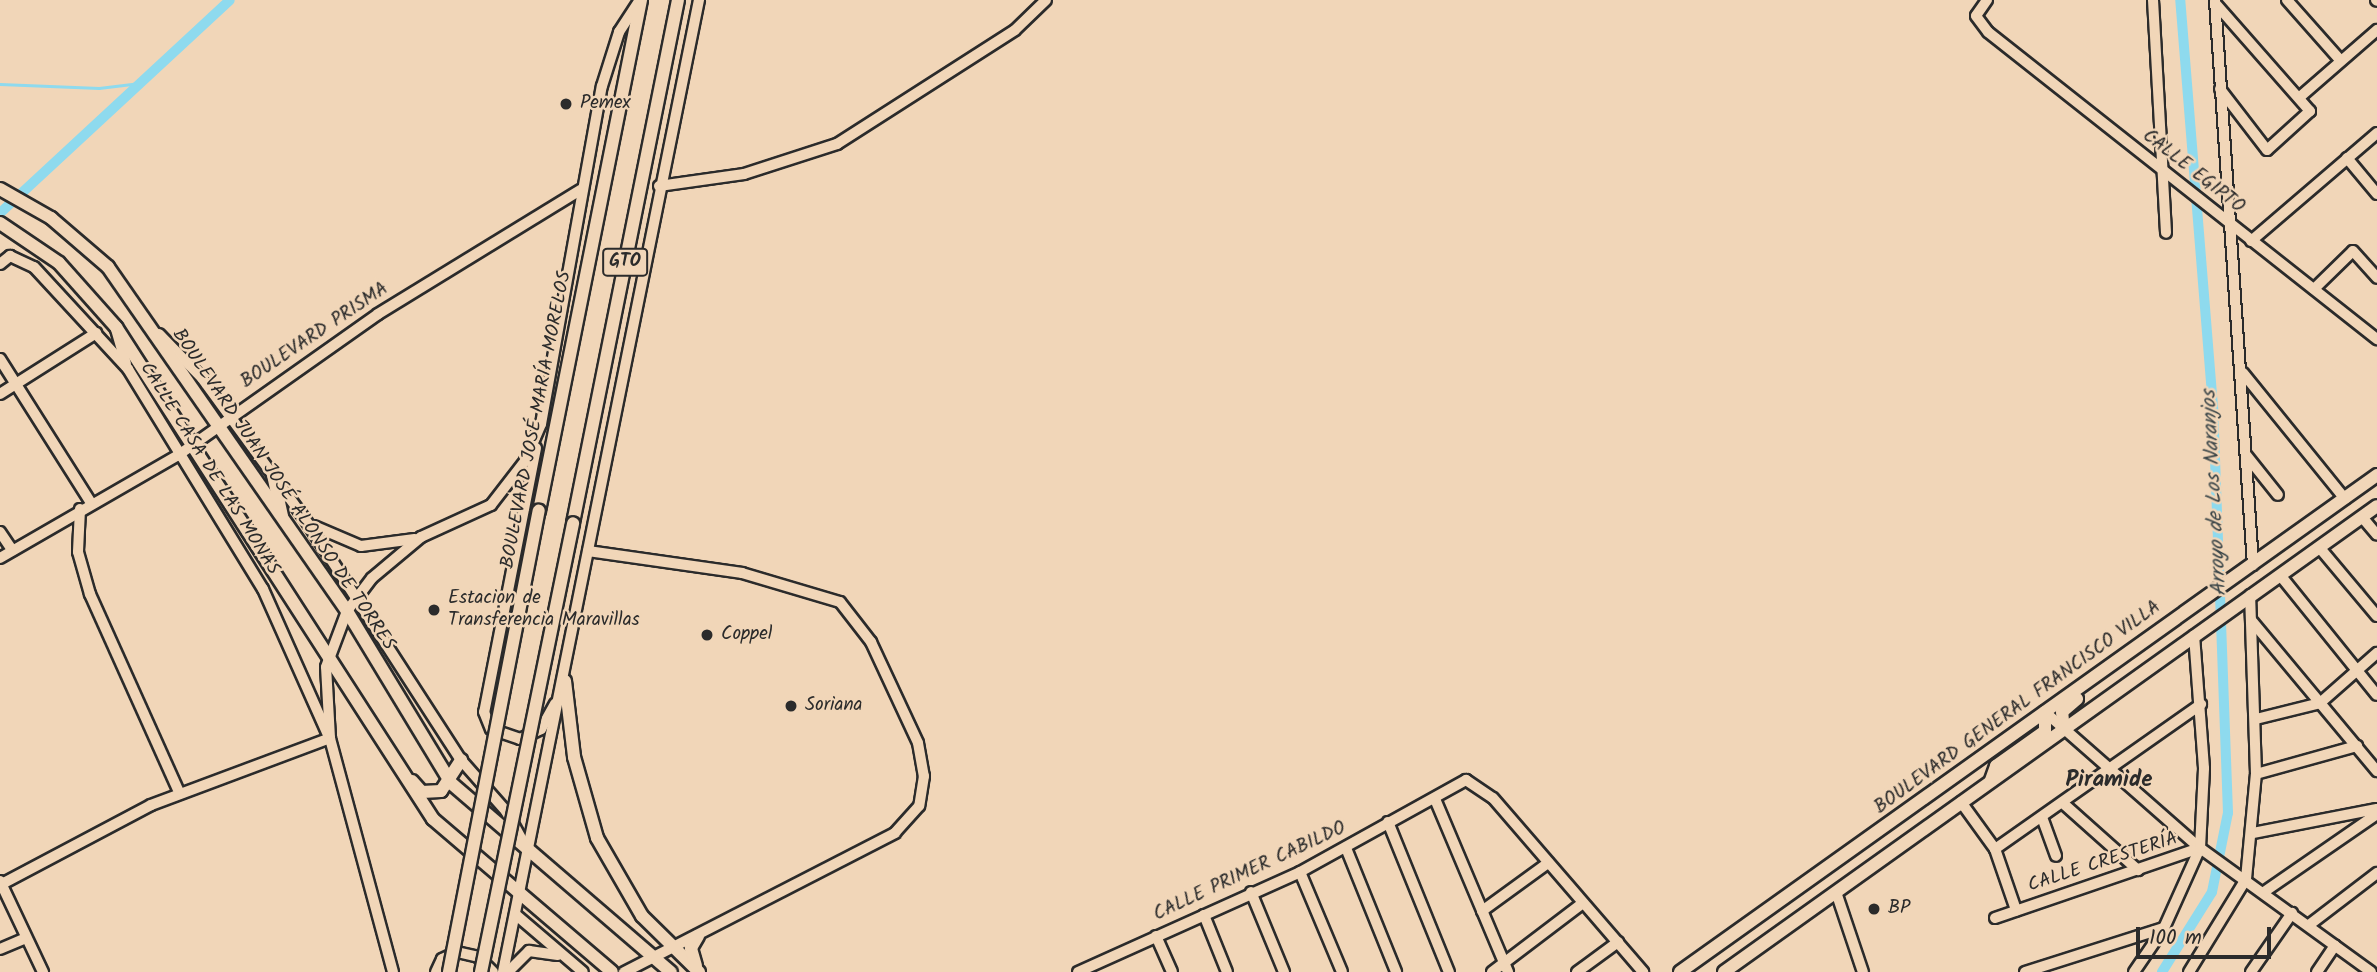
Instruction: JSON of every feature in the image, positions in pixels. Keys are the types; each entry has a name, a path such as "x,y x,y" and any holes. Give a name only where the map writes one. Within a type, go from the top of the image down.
{"main road":[{"name":"BOULEVARD JOSÉ MARÍA MORELOS","path":"449,972 640,0"},
{"name":"GTO","path":"481,972 678,0"},
{"name":"BOULEVARD JUAN JOSÉ ALONSO DE TORRES","path":"4,191 26,203 90,249 143,317 216,426 347,611 451,783 671,972"},
{"path":"4,225 75,278 116,327 330,654 433,819 612,972"},
{"path":"273,475 284,523"},
{"name":"BOULEVARD GENERAL FRANCISCO VILLA","path":"1680,972 2377,475"},
{"path":"1724,972 2377,506"},
{"path":"2064,730 2063,710 2122,668 2132,652"},
{"path":"565,681 578,776 597,838 629,898 672,948 699,972"},
{"path":"363,709 418,788 434,793 451,783 461,760"},
{"path":"1991,780 1996,766 2045,731 2045,712"},
{"path":"698,936 691,953 699,972"}],"street":[{"path":"565,681 549,719 531,736 509,738 491,729 485,702 541,424 580,190 611,51 640,0"},
{"path":"506,972 519,894 565,681 659,186 699,0"},
{"path":"659,186 744,174 837,144 1015,30 1046,0"},
{"name":"CALLE EGIPTO","path":"1987,0 1976,16 1988,32 2377,340"},
{"path":"2153,0 2166,233"},
{"path":"2287,0 2341,61"},
{"path":"2215,1 2310,108 2307,118 2267,150 2219,88"},
{"path":"2215,1 2219,88 2243,373 2253,565"},
{"path":"2301,96 2377,30"},
{"path":"2252,241 2377,133"},
{"path":"2347,158 2377,194"},
{"name":"BOULEVARD PRISMA","path":"0,558 85,506 177,456 229,415 580,190"},
{"path":"2314,289 2353,251 2377,278"},
{"name":"CALLE CASA DE LAS MONAS","path":"0,264 9,256 54,285 128,369 177,456 269,601 330,738"},
{"path":"143,317 229,415 305,519 357,595 461,760 506,811 528,851"},
{"path":"116,327 128,369"},
{"path":"0,394 96,333"},
{"path":"0,359 85,506 78,552 90,594 180,794"},
{"path":"2243,373 2345,499"},
{"path":"305,519 334,538 361,546 421,537 491,505 517,476 541,424"},
{"path":"2246,455 2278,495"},
{"path":"2362,517 2377,535"},
{"path":"0,532 12,550"},
{"path":"393,972 330,738 323,684 330,654 347,611 357,595 421,537"},
{"path":"2319,547 2377,616"},
{"path":"589,551 742,573 841,602 871,642 918,743 923,792 904,826 625,972"},
{"path":"2280,575 2377,695"},
{"path":"2189,972 2246,879 2253,833 2256,774 2250,595"},
{"path":"2251,620 2377,771"},
{"path":"2134,972 2164,928 2200,848 2201,704 2194,635"},
{"path":"2256,719 2320,703 2377,653"},
{"path":"1995,849 2065,806 2201,704"},
{"path":"2045,712 2200,848 2371,972"},
{"path":"43,972 1,883 180,794 330,738"},
{"path":"2256,774 2357,746"},
{"name":"CALLE PRIMER CABILDO","path":"1078,972 1112,959 1251,892 1300,872 1388,822 1435,799 1455,782 1483,789 1548,863"},
{"path":"1435,799 1506,968"},
{"path":"1961,802 1995,849 2015,910"},
{"path":"2065,806 2138,870"},
{"path":"2253,833 2377,811"},
{"path":"2264,892 2377,811"},
{"path":"2043,820 2056,856"},
{"path":"1388,822 1449,972"},
{"path":"1346,848 1396,972"},
{"name":"CALLE CRESTERÍA","path":"1995,918 2200,848"},
{"path":"1482,911 1548,863 1643,972"},
{"path":"1300,872 1342,972"},
{"path":"2309,925 2375,878"},
{"path":"1251,892 1284,972"},
{"path":"1836,892 1863,972"},
{"path":"1492,972 1506,968 1583,903"},
{"path":"2251,972 2292,913"},
{"path":"515,914 583,972"},
{"path":"1204,915 1227,972"},
{"path":"2025,972 2164,928"},
{"path":"1156,936 1172,972"},
{"path":"0,949 26,938"},
{"path":"1577,972 1618,942"},
{"path":"2317,972 2335,945"},
{"path":"506,972 522,954 537,949 570,961"},
{"path":"436,972 442,959 457,952 478,957 493,972"},
{"path":"1112,959 1117,972"}],"waterway":[{"path":"0,213 230,0"},
{"name":"Arroyo de Los Naranjos","path":"2162,972 2212,892 2228,813 2213,407 2180,0"},
{"path":"0,84 99,88 138,83"}],"place":[{"name":"Pemex","path":"566,104"},
{"name":"Estacion de Transferencia Maravillas","path":"434,610"},
{"name":"Coppel","path":"707,635"},
{"name":"Soriana","path":"791,706"},
{"name":"BP","path":"1874,909"}],"district":[{"name":"Piramide","path":"2109,780"}]}
